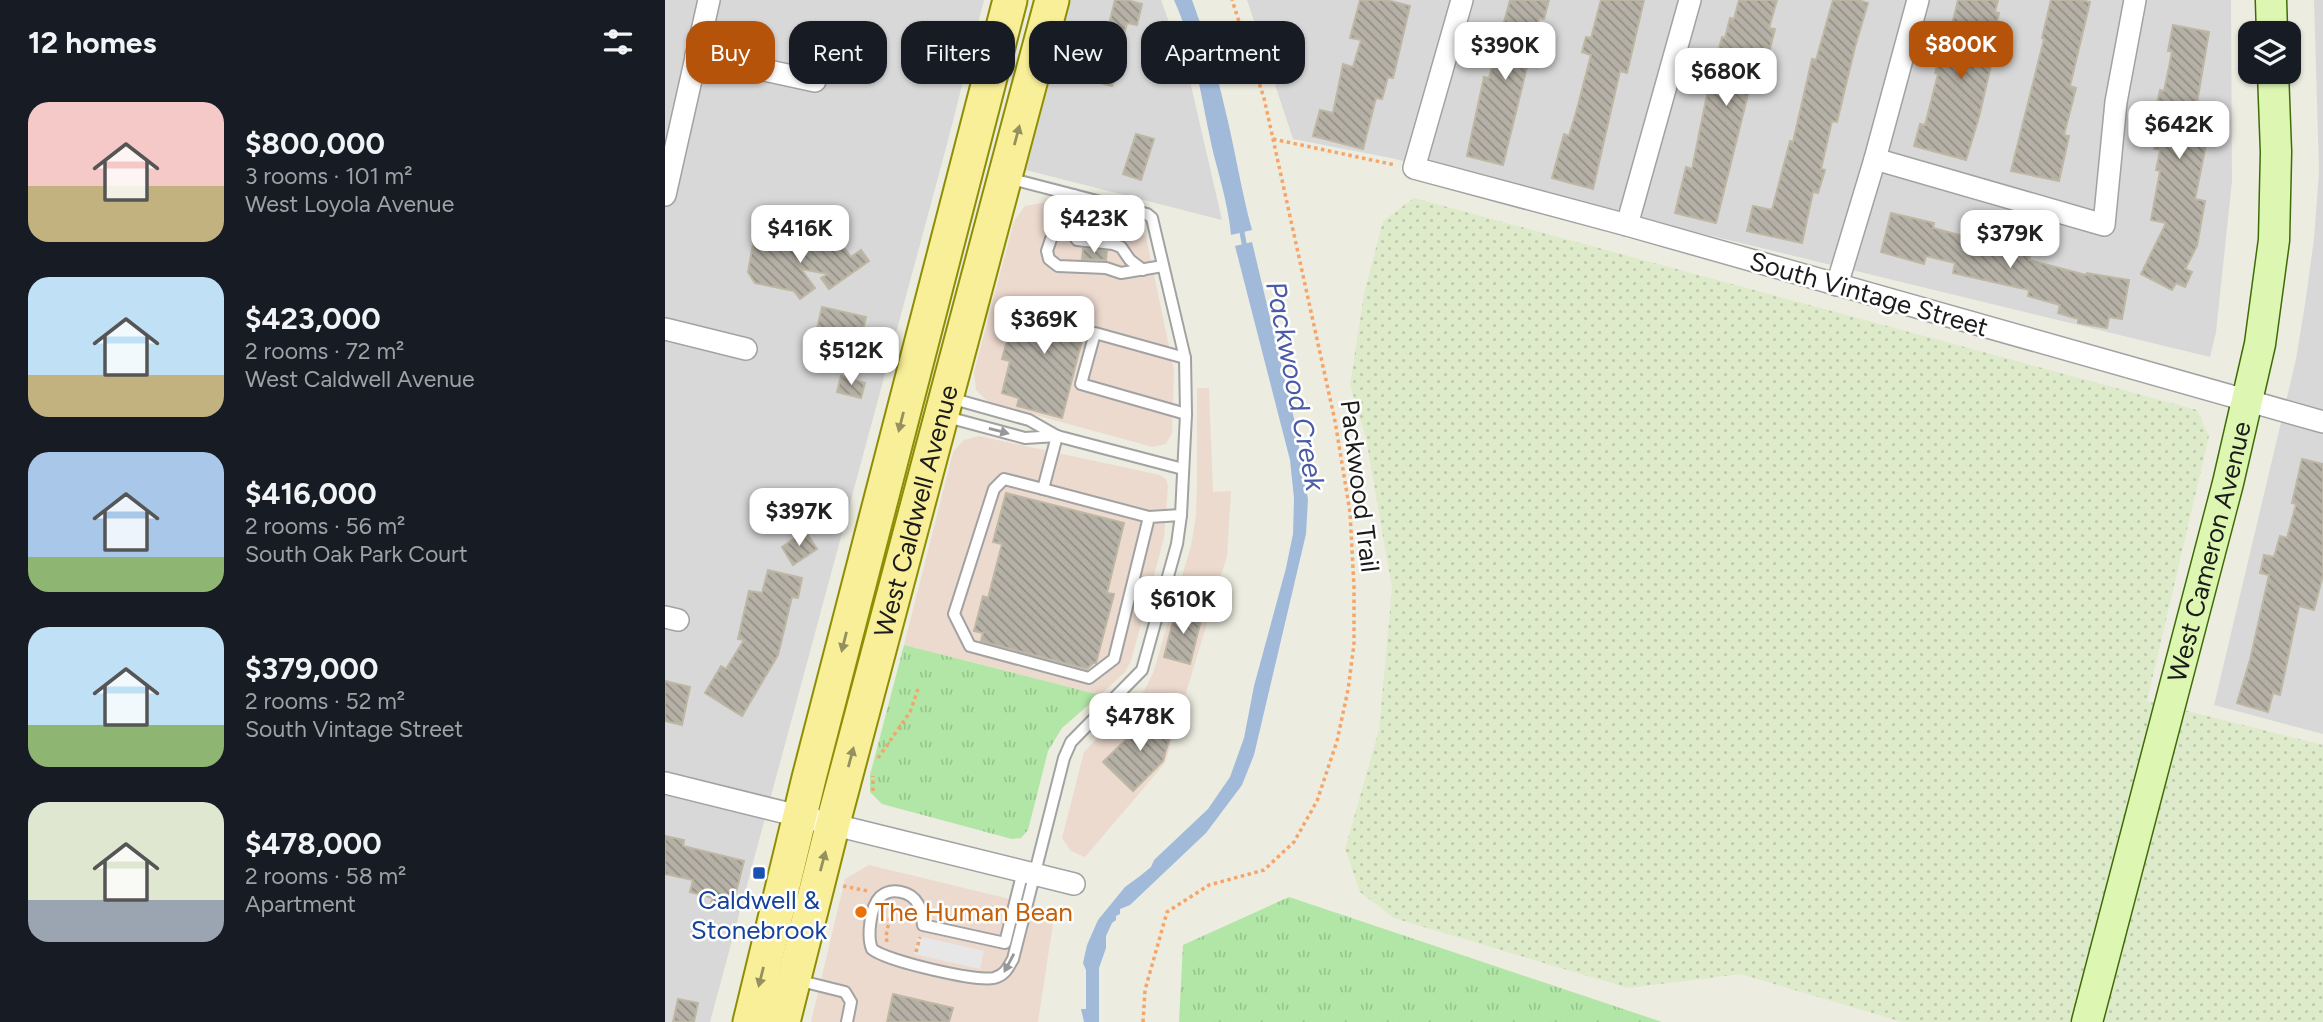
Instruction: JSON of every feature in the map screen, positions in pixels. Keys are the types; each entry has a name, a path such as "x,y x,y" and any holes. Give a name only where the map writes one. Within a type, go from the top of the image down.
{"main road":[{"name":"West Caldwell Avenue","path":"750,1022 1010,0"},
{"name":"West Caldwell Avenue","path":"783,1022 833,823 1052,0"},
{"path":"945,407 936,409 931,379 970,227 961,188"}],"street":[{"path":"704,21 709,0"},
{"path":"1414,168 1462,0"},
{"path":"1627,225 1690,0"},
{"path":"1837,285 1875,159 1918,0"},
{"path":"1875,159 2104,225 2116,102 2135,0"},
{"path":"2271,0 2272,21"},
{"path":"665,195 690,84"},
{"name":"West Cameron Avenue","path":"2087,1022 2228,483 2260,344 2274,240 2276,152 2273,84"},
{"name":"South Vintage Street","path":"1414,168 1627,225 2323,422"},
{"path":"665,329 746,349"},
{"path":"665,783 1074,884"}],"lane":[{"path":"1006,177 1147,214 1152,218 1185,358 1183,469 1177,544 1142,670 1071,742 1064,758 1005,943 923,925 916,899 901,892 886,893 876,903 869,934 872,949 889,959 979,979 999,976 1006,972 1013,959 1028,873"},
{"path":"1074,195 1069,216 1072,234 1077,240 1121,247 1130,260 1143,270"},
{"path":"1069,216 1051,239 1047,251 1049,259 1058,266 1106,268 1121,273 1163,266"},
{"path":"1185,358 1095,333 1081,384 1185,414"},
{"path":"945,407 1025,438 1056,436"},
{"path":"945,407 1029,420 1056,436 1183,469"},
{"path":"1042,489 1056,436"},
{"path":"1149,517 1114,659 1089,678 970,646 954,614 994,489 1004,480 1149,517 1181,515"},
{"path":"794,979 845,992 851,1002 847,1022"}],"path":[{"name":"Packwood Trail","path":"1143,1022 1145,990 1167,912 1209,885 1264,870 1294,842 1317,801 1337,741 1354,644 1350,512 1335,421 1264,97 1232,0"},
{"path":"1273,139 1377,163 1414,168"},
{"path":"873,791 873,776 878,759 910,712 918,690"},
{"path":"843,886 876,892"},
{"path":"886,904 891,912 887,936 889,945"},
{"path":"905,950 916,953 920,937"}],"shaded area":[{"path":"665,0 984,0 979,21 901,21 901,84 962,84 710,1022 665,1022"},
{"path":"1071,0 1161,0 1169,21 1141,21 1141,84 1191,84 1222,220 1026,170 1049,84 1127,84 1127,21 1065,21"},
{"path":"1247,0 2231,0 2232,181 2216,332 2210,357 1391,158 1293,139 1275,84 1305,84 1305,21 1254,21"},
{"path":"2314,0 2323,0 2323,734 2214,705 2296,359 2305,304 2314,239 2319,171"},
{"path":"1042,203 1128,222 1146,237 1174,370 1172,433 1166,444 1153,447 988,402 976,390 974,372 1014,221 1025,206"},
{"path":"1197,388 1209,388 1213,492 1231,491 1227,556 1165,763 1085,857 1071,851 1062,838 1084,752 1144,691 1153,673 1191,546 1196,516"},
{"path":"979,436 1160,475 1166,479 1168,486 1164,538 1131,661 1125,672 1100,695 904,645 953,452 964,440"},
{"path":"869,865 1055,910 1038,1022 811,1022 845,879"},
{"path":"918,936 984,951 980,969 914,954"}],"green space":[{"path":"1414,198 2197,410 2209,436 2147,701 2323,745 2323,1022 1902,1022 1741,974 1628,988 1394,918 1360,892 1345,849 1379,730 1392,588 1366,438 1350,385 1364,294 1383,221"},
{"path":"904,645 1100,695 1062,728 1048,751 1028,830 1021,838 1012,839 882,804 870,792 870,775"},
{"path":"1289,897 1662,1022 1179,1022 1183,945"}],"water":[{"name":"Packwood Creek","path":"1174,0 1192,0 1200,21 1182,20"},
{"name":"Packwood Creek","path":"1199,84 1219,84 1252,230 1231,235"},
{"name":"Packwood Creek","path":"1252,242 1296,427 1308,499 1306,534 1254,755 1242,785 1206,833 1130,905 1120,909 1120,914 1116,916 1106,936 1106,948 1099,968 1099,1022 1084,1022 1081,1009 1086,1009 1086,970 1083,963 1087,945 1098,920 1125,887 1151,867 1154,860 1208,809 1230,777 1244,738 1254,686 1286,568 1293,534 1294,498 1290,460 1235,246"}],"building":[{"path":"1115,0 1142,4 1137,25 1127,21 1110,21"},
{"path":"1360,0 1387,0 1410,6 1393,78 1388,77 1382,99 1376,98 1363,149 1313,136 1320,110 1333,113 1343,64 1353,67 1361,40 1350,38"},
{"path":"1510,0 1549,0 1544,19 1539,18 1503,165 1467,156 1484,77 1489,78"},
{"path":"1601,0 1644,0 1627,73 1620,71 1593,189 1552,178 1564,134 1569,136 1577,109 1591,55 1582,52 1586,37 1591,38"},
{"path":"1739,0 1777,0 1769,28 1775,29 1764,72 1754,70 1716,223 1675,213 1686,167 1692,169 1713,65 1722,37 1725,38 1730,18 1734,19"},
{"path":"1833,0 1858,0 1868,3 1837,122 1832,121 1821,169 1825,170 1818,193 1813,192 1802,243 1747,231 1753,206 1772,210 1790,141 1793,142 1812,59 1816,60"},
{"path":"1958,0 1998,0 1995,12 1999,13 1988,59 1992,61 1966,160 1914,146 1920,124 1925,125 1938,74 1935,73 1941,48 1946,49"},
{"path":"2051,0 2090,2 2070,86 2076,88 2064,135 2069,136 2059,181 2011,171"},
{"path":"2173,25 2209,32 2192,132 2208,135 2195,199 2205,201 2197,246 2185,269 2192,272 2185,287 2176,283 2172,290 2141,274 2166,223 2151,220 2160,171 2156,170 2160,150 2154,149 2161,115 2155,114 2169,67 2172,51 2168,51"},
{"path":"1136,134 1154,139 1141,180 1123,174"},
{"path":"1891,213 1934,223 1933,228 2031,254 2029,260 2086,275 2087,273 2129,280 2122,319 2109,317 2107,328 2078,323 2078,319 2058,313 2060,305 2028,296 2029,290 1953,273 1955,263 1926,256 1924,264 1881,252"},
{"path":"754,238 813,249 820,245 845,249 851,257 861,250 869,261 829,289 821,278 828,274 801,269 815,288 800,299 794,291 755,283 748,272"},
{"path":"1083,249 1107,251 1106,260 1082,259"},
{"path":"1027,297 1089,313 1062,418 1017,406 1019,398 1002,393 1010,361 1002,359 1011,325 1019,327"},
{"path":"822,307 866,317 853,373 809,363"},
{"path":"841,376 865,383 861,398 837,392"},
{"path":"2302,459 2323,464 2323,575 2314,610 2299,606 2280,695 2273,693 2268,712 2237,703 2250,660 2269,575 2260,573 2264,555 2274,557 2280,536 2287,538 2296,504 2292,503"},
{"path":"1006,493 1124,523 1107,593 1114,594 1096,663 1087,669 981,641 983,633 974,631 983,596 988,598 1002,544 993,542"},
{"path":"805,531 817,549 793,565 782,547"},
{"path":"768,570 802,578 798,598 792,597 778,655 742,716 705,693 721,666 726,669 744,640 738,639 749,591 762,593"},
{"path":"1176,609 1202,616 1190,664 1164,657"},
{"path":"665,681 690,687 682,725 665,721"},
{"path":"1147,719 1173,726 1163,761 1133,791 1103,762"},
{"path":"665,836 684,840 683,846 744,861 732,908 711,903 713,898 690,892 693,880 665,874"},
{"path":"893,994 953,1008 949,1022 887,1022"},
{"path":"678,999 698,1003 694,1022 673,1022"}],"waterway":[{"name":"Packwood Creek","path":"1241,227 1245,248"}],"place":[{"name":"Caldwell & Stonebrook","path":"759,873"},
{"name":"The Human Bean","path":"861,912"}]}
